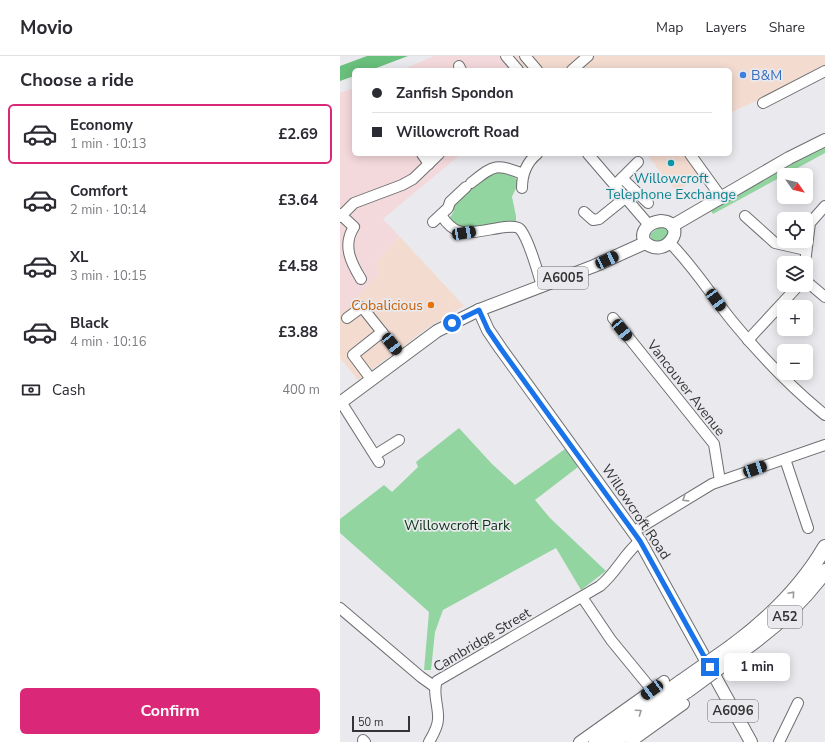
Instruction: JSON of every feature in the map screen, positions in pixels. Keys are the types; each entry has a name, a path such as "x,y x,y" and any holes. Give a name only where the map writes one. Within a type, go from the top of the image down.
{"highway":[{"name":"A52","path":"734,651 784,603 807,575 825,547"},
{"name":"A52","path":"596,742 684,686 785,617 804,597 825,571"},
{"name":"A52","path":"614,742 684,686"}],"main road":[{"path":"672,226 789,158 825,140"},
{"path":"660,221 667,221 672,226 674,235 670,243 659,248 645,243 643,235 649,225 660,221"},
{"name":"A6005","path":"341,402 401,356 437,331 479,310 594,266 645,243"},
{"name":"Willowcroft Road","path":"479,310 488,330 501,349 636,536 750,742"}],"street":[{"path":"525,56 535,68"},
{"path":"574,68 588,56"},
{"path":"510,57 517,68"},
{"path":"763,103 825,71"},
{"path":"423,156 429,164"},
{"path":"361,279 352,265 348,254 349,235 354,227 341,215 354,203 402,185 437,156"},
{"path":"522,188 523,174 535,156"},
{"path":"590,156 649,225"},
{"path":"691,156 722,197"},
{"path":"614,185 638,162"},
{"path":"523,174 506,167 498,166 489,169 468,185 450,202 441,215 458,231 464,233 483,229 495,230 512,225 517,226 525,236 542,286"},
{"path":"622,178 648,203"},
{"path":"584,212 593,220 599,220 625,198"},
{"path":"806,256 812,219 825,206"},
{"path":"745,216 775,243 806,250"},
{"path":"670,243 693,268 748,340 777,370 825,415"},
{"path":"813,287 825,297"},
{"path":"748,340 793,292"},
{"path":"347,318 362,307 401,356"},
{"name":"Vancouver Avenue","path":"613,318 714,444 720,481"},
{"path":"371,379 353,354 382,332"},
{"path":"341,402 377,459 399,440"},
{"name":"Cambridge Street","path":"340,608 420,677 435,687 437,681 446,675 582,597 606,581 631,548 636,536 694,494 720,481 825,446"},
{"path":"785,459 808,528"},
{"path":"582,597 611,640 652,690"},
{"path":"579,742 664,681"},
{"path":"429,742 437,726 438,719 435,687"},
{"path":"631,742 684,704"},
{"path":"779,742 798,704"}],"shaded area":[{"path":"434,56 515,56 525,68 407,68"},
{"path":"515,56 825,56 825,69 732,112 732,68 525,68"},
{"path":"352,89 352,156 459,156 383,219 400,237 375,262 379,274 340,314 340,93"},
{"path":"648,156 687,156 700,173 677,192"},
{"path":"400,237 464,306 429,327 358,380 340,358 340,314 379,274 375,262"}],"green space":[{"path":"367,56 408,56 376,68 352,68 352,77 340,81 340,66"},
{"path":"825,146 825,153 797,168 785,168"},
{"path":"505,171 505,174 515,178 518,182 512,197 516,222 465,229 458,228 449,219 454,211 450,207 452,203 489,173"},
{"path":"777,172 777,179 713,214 710,209"},
{"path":"659,227 663,227 668,230 669,234 660,242 651,239 650,234"},
{"name":"Willowcroft Park","path":"459,428 492,464 515,485 565,449 578,467 535,500 550,518 606,571 581,590 556,548 443,610 435,632 431,670 424,670 429,612 340,533 340,519 384,485 392,492 418,467 416,462"}],"place":[{"name":"B&M","path":"743,75"},
{"name":"Willowcroft Telephone Exchange","path":"671,163"},
{"name":"Cobalicious","path":"431,305"}],"route":[{"path":"452,323 479,310 488,330 501,349 640,541 710,667"}]}
